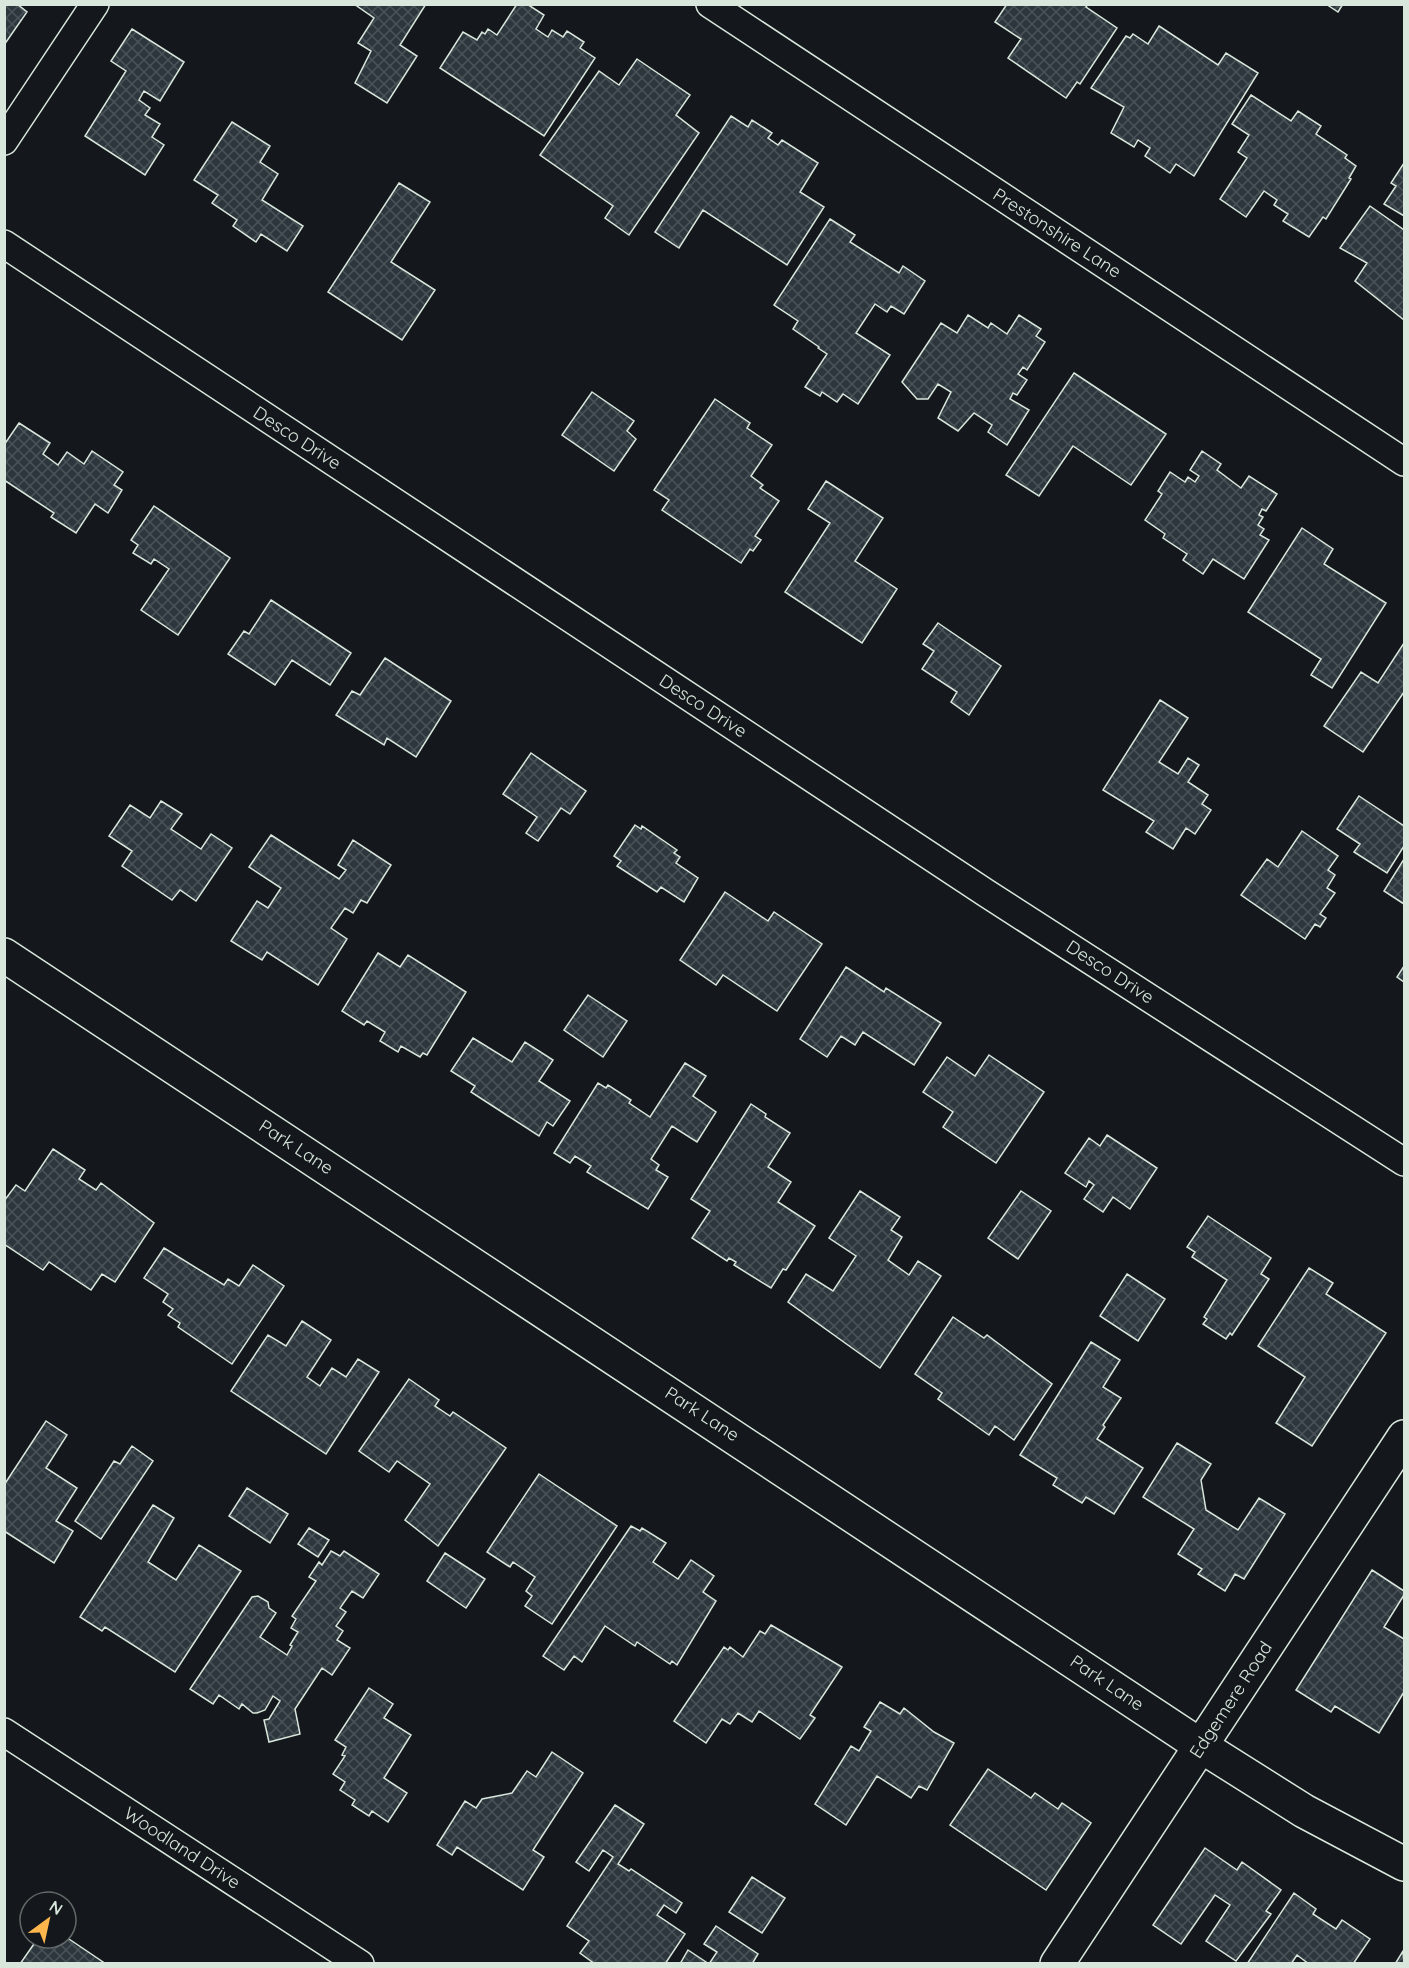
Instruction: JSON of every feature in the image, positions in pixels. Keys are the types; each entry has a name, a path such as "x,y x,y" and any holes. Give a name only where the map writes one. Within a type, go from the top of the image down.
{"street":[{"path":"4,141 95,4"},
{"name":"Prestonshire Lane","path":"710,4 1404,462"},
{"name":"Desco Drive","path":"4,244 986,893 1404,1162"},
{"name":"Park Lane","path":"4,955 1201,1746 1304,1811 1404,1864"},
{"name":"Edgemere Road","path":"1057,1964 1404,1437"},
{"name":"Woodland Drive","path":"4,1732 360,1964"}],"building":[{"path":"4,4 17,4 27,12 4,45"},
{"path":"354,4 426,4 400,45 417,56 387,103 355,83 371,51 358,43 374,18"},
{"path":"517,4 527,4 544,15 536,29 548,37 552,30 563,37 567,31 584,42 580,48 595,58 544,136 440,68 463,32 477,40 482,32 485,34 488,29 497,35"},
{"path":"1007,4 1088,4 1086,7 1117,28 1080,84 1077,82 1066,98 1008,58 1021,39 995,22"},
{"path":"1326,4 1343,4 1338,12"},
{"path":"1159,26 1218,65 1226,53 1258,73 1194,176 1176,164 1170,173 1145,156 1150,148 1138,140 1134,147 1111,133 1124,107 1091,88 1126,36 1130,38 1133,34 1148,44"},
{"path":"132,29 184,62 160,101 144,91 139,100 150,108 145,115 160,124 152,137 164,145 145,175 85,136 126,71 111,61"},
{"path":"637,59 690,95 676,115 699,133 629,235 605,218 613,206 540,155 599,71 619,85"},
{"path":"1251,95 1291,121 1298,111 1321,126 1316,134 1347,155 1345,158 1356,166 1349,178 1351,179 1326,219 1323,217 1309,237 1283,221 1288,214 1274,205 1277,200 1264,191 1246,217 1220,199 1247,158 1238,152 1249,135 1232,124"},
{"path":"731,116 748,127 752,120 772,133 768,138 778,145 782,140 818,163 800,192 824,207 787,265 703,210 679,248 655,232"},
{"path":"232,122 270,146 260,162 278,174 262,200 303,226 287,251 261,234 256,242 233,226 237,220 212,203 218,195 194,180"},
{"path":"1404,163 1404,216 1384,204 1396,186 1391,183"},
{"path":"399,183 430,202 391,262 435,290 402,340 328,292"},
{"path":"1370,206 1404,230 1404,320 1355,281 1367,263 1340,248"},
{"path":"830,219 855,235 850,242 899,273 903,266 925,281 904,314 891,306 887,312 875,304 856,333 890,355 858,404 843,394 837,402 822,392 820,396 805,387 827,354 793,329 798,321 774,305"},
{"path":"968,315 988,328 991,323 1007,334 1019,315 1041,329 1036,336 1045,342 1027,370 1023,367 1018,374 1027,380 1017,395 1013,393 1010,399 1029,410 1007,445 988,432 992,425 974,413 958,431 938,418 951,392 938,384 928,399 917,399 902,382 941,323 957,333"},
{"path":"1074,373 1166,434 1131,485 1073,446 1039,496 1006,475"},
{"path":"592,392 634,421 627,431 636,439 614,471 562,435"},
{"path":"715,399 750,423 747,428 772,445 751,476 763,485 760,488 779,501 755,536 761,540 753,551 750,549 741,563 662,510 669,500 654,490"},
{"path":"19,423 50,443 43,454 58,465 67,452 84,464 92,451 123,472 114,485 122,490 108,513 95,504 76,533 51,517 54,513 4,480 4,445"},
{"path":"1202,451 1221,464 1217,470 1241,488 1249,476 1277,494 1266,511 1262,509 1259,515 1263,517 1258,525 1264,529 1260,535 1269,540 1244,579 1213,559 1203,574 1183,560 1187,554 1163,538 1165,534 1145,520 1162,494 1158,491 1170,472 1185,482 1188,477 1195,482 1199,476 1190,470"},
{"path":"826,481 883,518 855,561 897,589 862,643 785,592 830,523 808,509"},
{"path":"154,506 230,558 178,635 141,610 169,569 154,559 151,564 133,553 138,545 131,540"},
{"path":"1302,528 1333,549 1324,564 1386,603 1332,688 1311,675 1321,659 1248,612"},
{"path":"271,600 351,653 330,685 292,660 275,685 228,654 244,631 249,634"},
{"path":"938,623 1001,666 969,715 951,702 957,692 922,669 934,651 923,644"},
{"path":"1404,643 1404,692 1363,752 1324,726 1361,672 1378,683"},
{"path":"385,658 451,701 416,757 387,738 384,745 336,715 352,691 360,695"},
{"path":"1160,700 1188,718 1159,762 1178,774 1188,758 1199,765 1188,782 1208,795 1202,804 1211,810 1195,834 1186,828 1173,849 1146,832 1154,821 1103,790"},
{"path":"531,753 586,791 570,814 561,808 538,841 526,833 537,817 503,794"},
{"path":"1359,796 1404,826 1404,846 1387,873 1354,852 1360,844 1337,829"},
{"path":"161,801 182,814 171,829 201,849 211,834 232,848 196,901 180,890 172,900 122,866 132,851 109,836 130,805 150,818"},
{"path":"635,825 641,829 642,826 677,850 674,853 680,857 676,863 698,878 684,902 661,887 657,892 617,866 621,861 614,856"},
{"path":"1302,831 1338,856 1328,870 1335,875 1327,888 1335,893 1320,914 1326,918 1320,927 1315,924 1305,939 1241,895 1267,859 1278,867"},
{"path":"271,835 339,879 346,870 338,865 353,840 391,865 367,903 361,900 353,913 345,908 331,928 347,939 318,985 267,952 262,960 231,941 257,901 268,908 281,888 249,867"},
{"path":"1404,859 1404,904 1384,891"},
{"path":"725,892 768,921 774,912 822,944 777,1011 723,975 716,985 680,960"},
{"path":"378,953 400,967 408,955 466,992 427,1055 423,1053 420,1057 401,1046 398,1052 380,1041 385,1032 367,1021 364,1025 342,1011"},
{"path":"1404,966 1404,982 1397,977"},
{"path":"846,967 884,992 886,988 941,1023 914,1065 863,1032 855,1045 841,1036 827,1057 800,1039"},
{"path":"588,995 627,1021 603,1057 564,1030"},
{"path":"473,1038 512,1062 525,1042 553,1060 539,1081 570,1101 553,1126 547,1122 539,1136 471,1092 475,1086 451,1071"},
{"path":"989,1055 1044,1092 996,1163 943,1127 953,1112 923,1092 947,1057 975,1076"},
{"path":"685,1063 706,1076 693,1096 716,1112 697,1142 672,1126 651,1159 659,1165 656,1170 668,1177 648,1209 587,1172 591,1166 575,1156 570,1163 554,1153 598,1083 606,1088 608,1085 631,1100 629,1103 650,1117"},
{"path":"751,1104 766,1114 765,1117 790,1133 768,1167 791,1182 778,1202 815,1226 786,1270 783,1269 771,1288 734,1265 736,1262 729,1258 727,1261 692,1238 710,1211 691,1199"},
{"path":"1107,1135 1157,1168 1130,1209 1113,1197 1103,1212 1084,1199 1094,1185 1089,1181 1086,1187 1065,1173 1089,1138 1100,1146"},
{"path":"53,1149 85,1170 79,1179 96,1190 101,1183 154,1223 115,1282 102,1274 91,1290 49,1262 43,1270 4,1244 4,1201 16,1185 25,1191"},
{"path":"860,1191 900,1217 891,1230 902,1237 888,1260 909,1275 918,1261 941,1276 880,1368 788,1302 806,1274 833,1291 856,1256 829,1238"},
{"path":"1021,1191 1051,1211 1018,1259 988,1238"},
{"path":"1208,1216 1271,1258 1261,1274 1269,1279 1232,1335 1230,1333 1226,1339 1203,1324 1207,1319 1204,1317 1227,1280 1192,1257 1195,1252 1187,1247"},
{"path":"164,1248 224,1285 228,1279 239,1286 253,1265 284,1286 232,1364 178,1327 180,1323 168,1315 173,1309 163,1302 168,1294 144,1278"},
{"path":"1309,1268 1333,1283 1326,1294 1386,1333 1312,1446 1276,1423 1305,1377 1258,1346"},
{"path":"1127,1274 1165,1299 1138,1341 1100,1316"},
{"path":"953,1317 984,1338 987,1335 1052,1384 1014,1440 995,1426 989,1435 938,1399 942,1393 915,1374"},
{"path":"302,1321 331,1340 307,1377 320,1386 332,1368 346,1377 358,1359 379,1372 326,1454 231,1391 268,1335 286,1346"},
{"path":"1091,1342 1120,1360 1103,1387 1121,1398 1103,1425 1105,1427 1097,1439 1143,1468 1114,1514 1086,1497 1082,1503 1053,1485 1057,1478 1020,1455"},
{"path":"409,1379 439,1400 435,1406 450,1416 453,1412 506,1448 438,1546 405,1520 430,1484 397,1461 389,1472 359,1451"},
{"path":"46,1421 67,1435 46,1468 77,1488 56,1521 73,1531 54,1563 4,1531 4,1485"},
{"path":"1177,1443 1211,1464 1201,1480 1206,1510 1238,1530 1259,1498 1285,1514 1244,1579 1235,1574 1225,1591 1198,1574 1202,1569 1178,1554 1194,1529 1143,1497"},
{"path":"132,1446 153,1461 101,1539 75,1521 114,1461 120,1464"},
{"path":"539,1474 617,1526 552,1624 525,1606 532,1596 526,1591 535,1577 513,1562 510,1567 487,1552"},
{"path":"247,1488 288,1514 270,1543 229,1516"},
{"path":"153,1505 174,1518 148,1562 176,1580 199,1545 241,1571 175,1672 105,1627 102,1631 80,1617"},
{"path":"631,1526 640,1531 642,1528 666,1543 653,1562 678,1579 691,1560 714,1576 703,1592 716,1601 677,1665 672,1661 670,1664 637,1642 635,1646 605,1626 582,1662 574,1656 564,1670 543,1656"},
{"path":"309,1528 329,1540 318,1557 298,1544"},
{"path":"331,1551 340,1556 344,1551 379,1574 363,1598 352,1591 340,1608 346,1612 336,1626 343,1631 337,1640 350,1648 332,1675 322,1668 295,1709 300,1734 269,1742 264,1720 269,1719 280,1701 273,1696 265,1710 253,1713 242,1704 239,1709 219,1695 213,1704 190,1689 252,1597 258,1596 268,1602 269,1608 276,1613 260,1637 287,1655 298,1632 291,1628 296,1619 292,1616 316,1581 309,1577 319,1562 322,1565"},
{"path":"445,1553 485,1579 466,1608 427,1581"},
{"path":"1372,1570 1404,1591 1404,1595 1384,1627 1404,1639 1404,1692 1379,1733 1335,1706 1331,1712 1296,1690"},
{"path":"771,1625 842,1667 810,1715 815,1718 800,1739 759,1711 752,1722 738,1713 730,1724 722,1719 706,1743 674,1721 724,1647 728,1650 730,1647 743,1657 760,1631 765,1634"},
{"path":"369,1688 393,1704 384,1718 411,1735 384,1778 407,1793 388,1822 372,1811 369,1816 352,1805 355,1800 340,1790 345,1782 333,1774 345,1756 342,1755 346,1747 335,1740"},
{"path":"880,1702 900,1714 904,1708 934,1732 954,1743 927,1790 919,1786 911,1798 877,1776 846,1825 815,1804 851,1746 859,1751 871,1731 864,1727"},
{"path":"552,1752 583,1773 533,1850 544,1857 523,1890 457,1847 452,1855 437,1845 465,1801 476,1808 482,1799 512,1793 527,1771 536,1777"},
{"path":"988,1769 1031,1798 1035,1793 1058,1809 1062,1803 1091,1823 1046,1890 950,1825"},
{"path":"615,1805 644,1824 618,1864 629,1871 631,1869 682,1903 676,1913 664,1905 657,1915 685,1934 665,1964 595,1964 580,1953 589,1941 567,1926 613,1857 603,1850 589,1871 576,1862"},
{"path":"1205,1848 1237,1870 1242,1862 1281,1890 1266,1911 1271,1914 1236,1961 1206,1941 1230,1905 1215,1895 1181,1944 1153,1925"},
{"path":"752,1877 785,1898 762,1933 729,1912"},
{"path":"1294,1893 1316,1909 1313,1914 1336,1929 1342,1920 1370,1939 1353,1964 1309,1964 1297,1955 1291,1964 1247,1964"},
{"path":"716,1926 758,1954 752,1964 709,1964 717,1952 704,1944"},
{"path":"78,1945 106,1964 20,1964 30,1950 78,1950"},
{"path":"688,1950 709,1964 680,1964"},
{"path":"1403,1951 1404,1964 1395,1964"}]}
